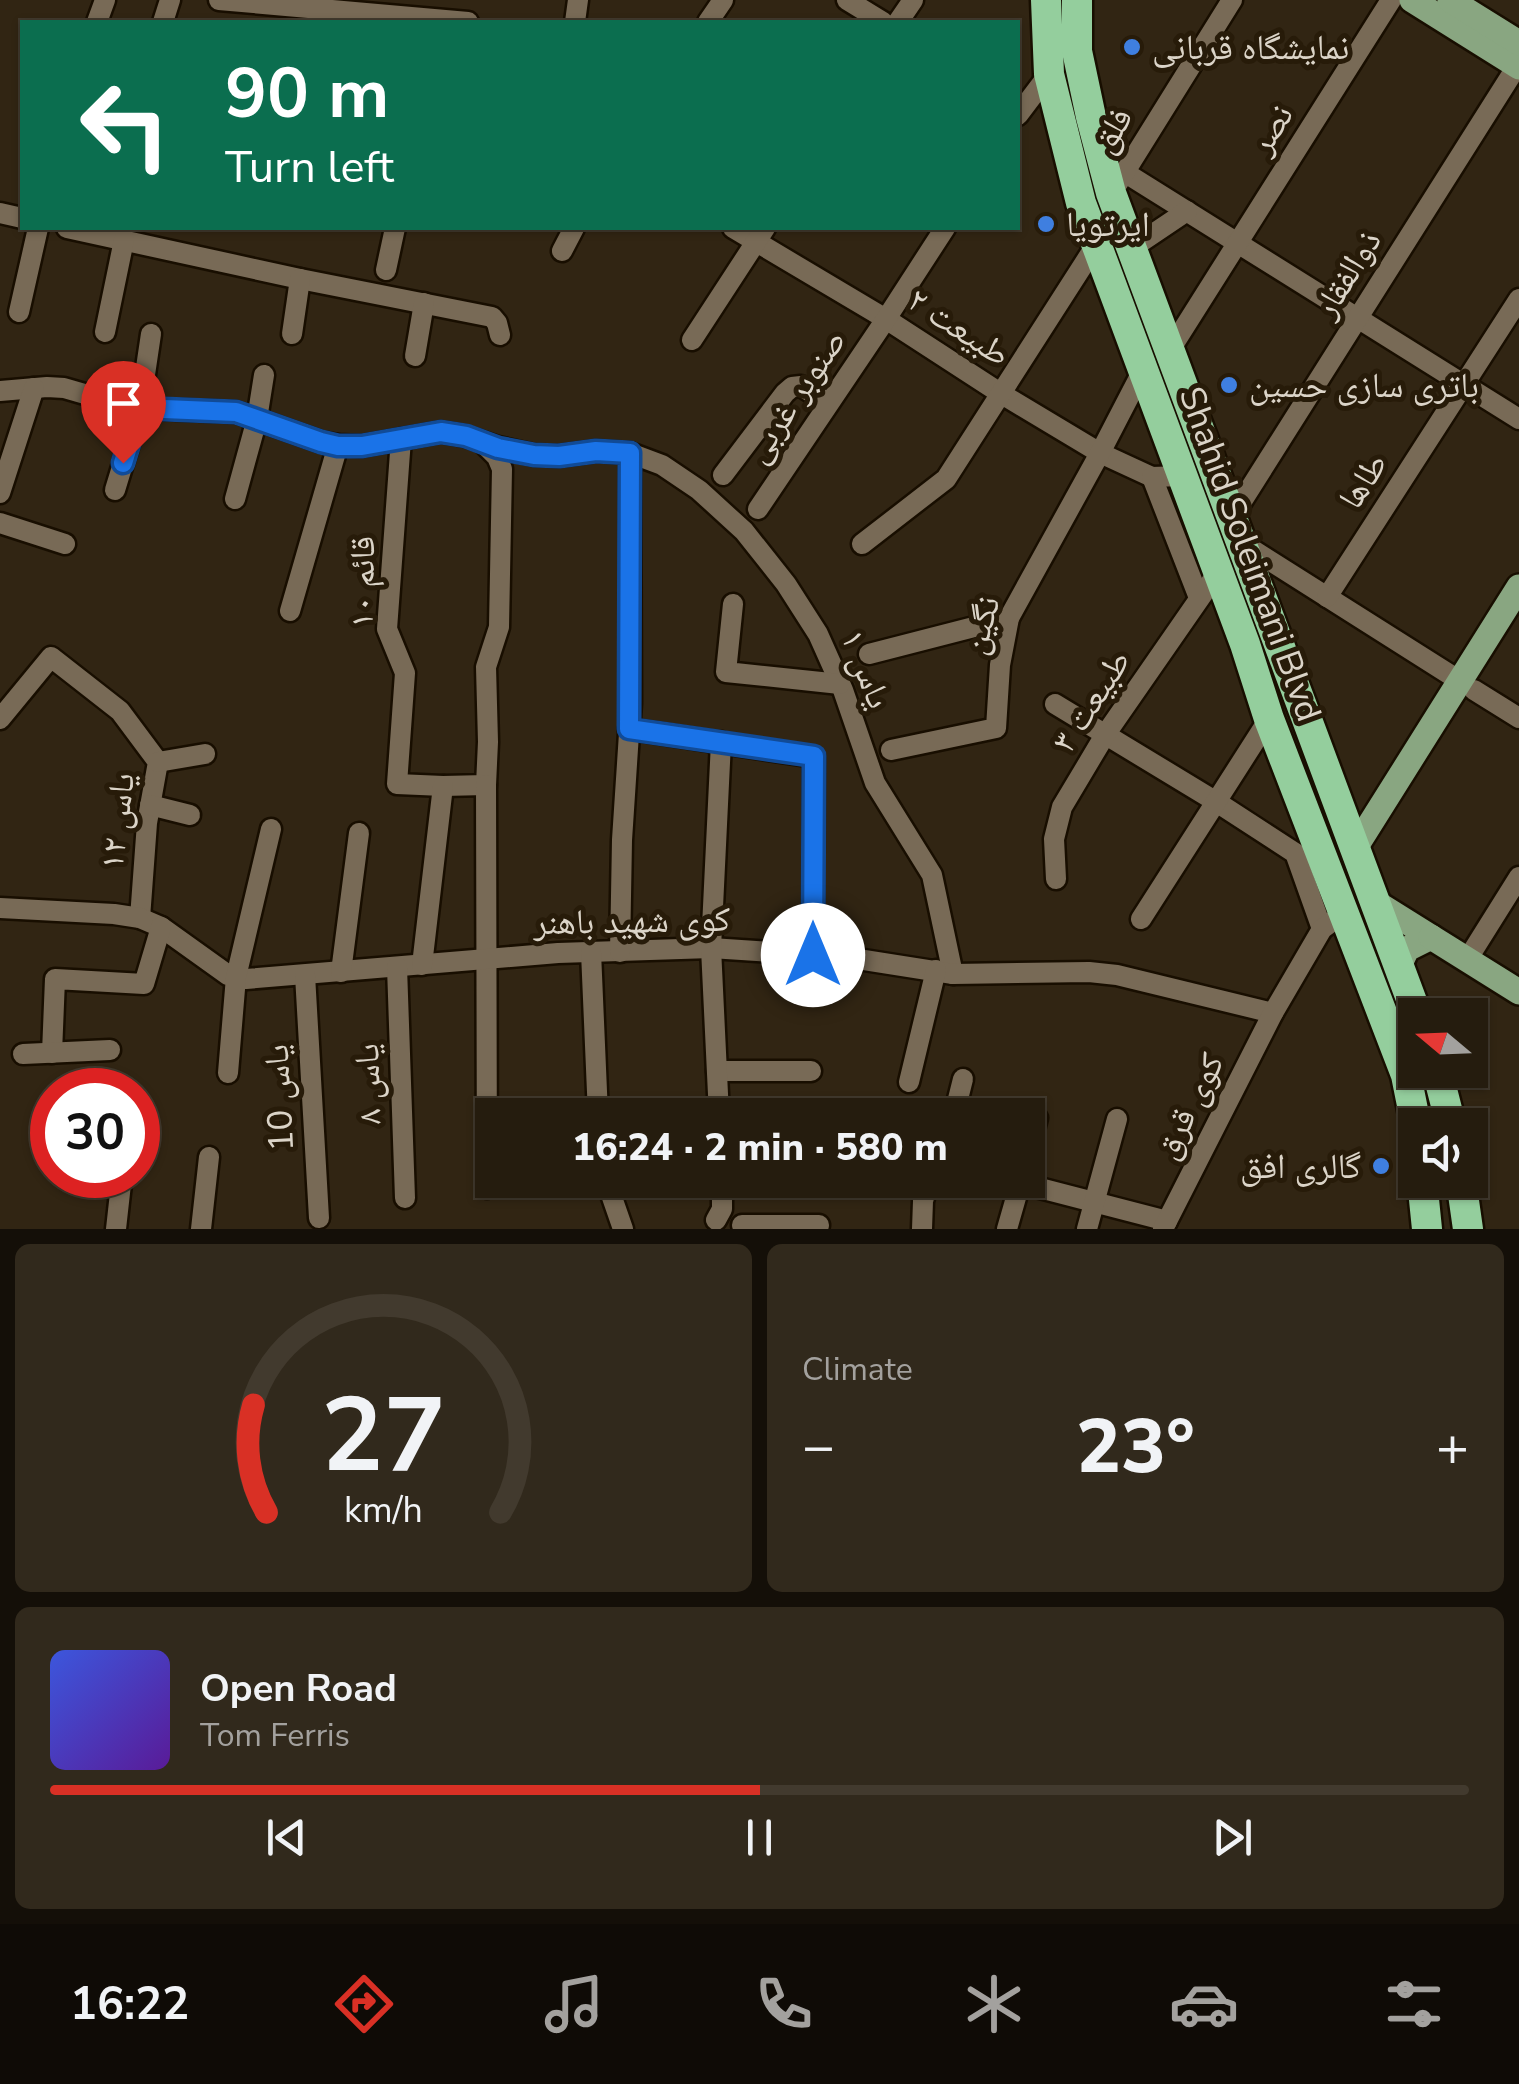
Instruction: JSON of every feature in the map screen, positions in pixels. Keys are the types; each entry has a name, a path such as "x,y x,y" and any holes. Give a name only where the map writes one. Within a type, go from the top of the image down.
{"highway":[{"name":"Shahid Soleimani Blvd","path":"1046,0 1049,74 1081,203 1143,370 1167,477 1218,572 1245,644 1333,920 1406,1076 1413,1108"},
{"name":"Shahid Soleimani Blvd","path":"1077,0 1077,51 1091,117 1118,182 1132,248 1411,998"},
{"path":"1424,1198 1427,1229"},
{"path":"1464,1198 1468,1229"}],"main road":[{"path":"1412,0 1519,60"},
{"path":"1450,0 1519,60"},
{"path":"1359,858 1467,685 1519,587"},
{"path":"1467,685 1519,619"},
{"path":"1375,902 1519,992"},
{"path":"1399,966 1407,949 1431,937"}],"street":[{"path":"219,0 249,13 289,4 330,17 402,13 453,20"},
{"path":"847,0 880,20"},
{"name":"فلق","path":"1118,182 1232,0"},
{"name":"نصر","path":"1170,350 1391,0"},
{"name":"ذوالفقار","path":"1237,530 1358,318 1519,60"},
{"path":"1020,110 1049,74"},
{"path":"1118,182 1187,211 1519,419"},
{"path":"1132,248 1187,211"},
{"path":"18,312 38,230"},
{"path":"76,230 492,317 500,336"},
{"path":"386,270 395,230"},
{"path":"562,250 573,230"},
{"name":"صنوبر غربی","path":"758,509 944,230"},
{"path":"692,340 760,234"},
{"name":"طبیعت ۲","path":"760,234 1000,393 1100,453 1167,477"},
{"path":"105,332 124,240"},
{"path":"862,544 946,479 1096,245"},
{"path":"292,334 300,278"},
{"name":"طاها","path":"1327,597 1519,299"},
{"path":"415,356 424,303"},
{"path":"114,490 140,408 151,334"},
{"name":"نگین","path":"891,750 996,728 1000,666 1009,618 1143,370"},
{"path":"234,499 264,375"},
{"path":"723,475 792,387 801,386 828,403"},
{"path":"0,493 34,388"},
{"path":"0,391 64,388 140,408 236,412 338,446 362,446 441,432 534,455 630,453 629,729 620,952"},
{"name":"قائم ۱۰","path":"401,439 387,629 405,673 397,784 443,786"},
{"path":"482,442 497,457 502,469 499,627 486,667 486,1098"},
{"path":"290,611 338,446"},
{"name":"یاس ۱","path":"630,453 662,464 687,481 744,532 786,584 818,634 875,783 932,875 944,972"},
{"path":"1167,477 1199,598"},
{"path":"0,523 65,544"},
{"path":"1237,530 1327,597 1519,718"},
{"name":"طبیعت ٣","path":"1056,878 1054,839 1062,807 1106,735 1218,572"},
{"path":"733,604 726,672 840,684"},
{"path":"868,654 1009,618"},
{"name":"یاس ۱۲","path":"0,719 51,658 120,711 158,762 140,918"},
{"path":"1056,704 1295,853 1333,920 1274,1013"},
{"path":"1141,919 1269,719"},
{"path":"629,729 814,756 813,955"},
{"path":"718,1098 711,948 721,742"},
{"path":"158,762 204,754"},
{"path":"422,965 443,786 486,785"},
{"path":"150,806 190,814"},
{"path":"228,1073 236,978 270,830"},
{"path":"341,972 359,833"},
{"path":"1467,960 1519,877"},
{"path":"0,908 140,918 161,927 236,978"},
{"path":"52,1053 55,979 144,984 161,927"},
{"name":"کوی شهید باهنر","path":"236,978 591,952 711,948 813,955 944,972 1117,975 1274,1013"},
{"path":"591,952 597,1098"},
{"name":"یاس ۸","path":"397,967 405,1198"},
{"path":"910,1082 944,972"},
{"name":"یاس 10","path":"304,975 319,1218"},
{"name":"کوی قرق","path":"1165,1225 1274,1013"},
{"path":"23,1054 110,1050"},
{"path":"717,1072 811,1071"},
{"path":"958,1098 962,1079"},
{"path":"1087,1229 1117,1119"},
{"path":"201,1229 209,1157"},
{"path":"1045,1188 1165,1225"},
{"path":"116,1229 119,1198"},
{"path":"611,1198 622,1229"},
{"path":"716,1220 722,1198"},
{"path":"922,1229 924,1198"},
{"path":"1007,1229 1013,1198"},
{"path":"742,1225 820,1225 818,1229"}],"place":[{"name":"نمایشگاه قربانی","path":"1132,47"},
{"name":"ایرتویا","path":"1046,224"},
{"name":"باتری سازی حسین","path":"1229,385"},
{"name":"گالری افق","path":"1381,1166"}],"route":[{"path":"123,463 140,408 236,412 338,446 362,446 441,432 534,455 630,453 629,729 814,756 813,955"}]}
